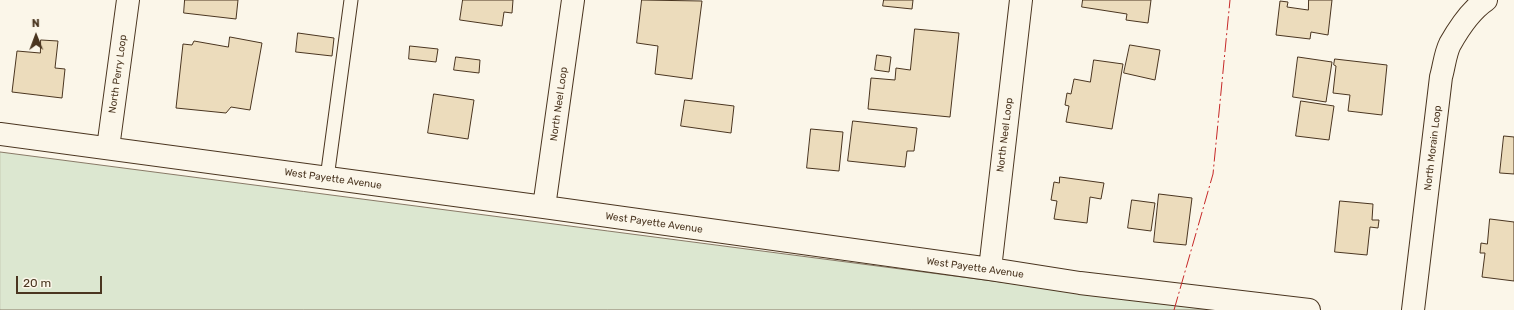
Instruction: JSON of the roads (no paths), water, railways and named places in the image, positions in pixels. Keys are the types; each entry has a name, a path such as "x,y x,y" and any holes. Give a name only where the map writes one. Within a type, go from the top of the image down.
{"street":[{"name":"North Perry Loop","path":"108,148 128,0"},
{"name":"North Neel Loop","path":"544,207 573,0"},
{"name":"North Neel Loop","path":"990,269 1021,0"},
{"name":"North Morain Loop","path":"1413,310 1441,77 1450,45 1464,23 1479,5 1486,0"},
{"name":"West Payette Avenue","path":"0,134 544,207 990,269 1080,283 1309,310"}],"lane":[{"path":"327,178 351,0"}]}
